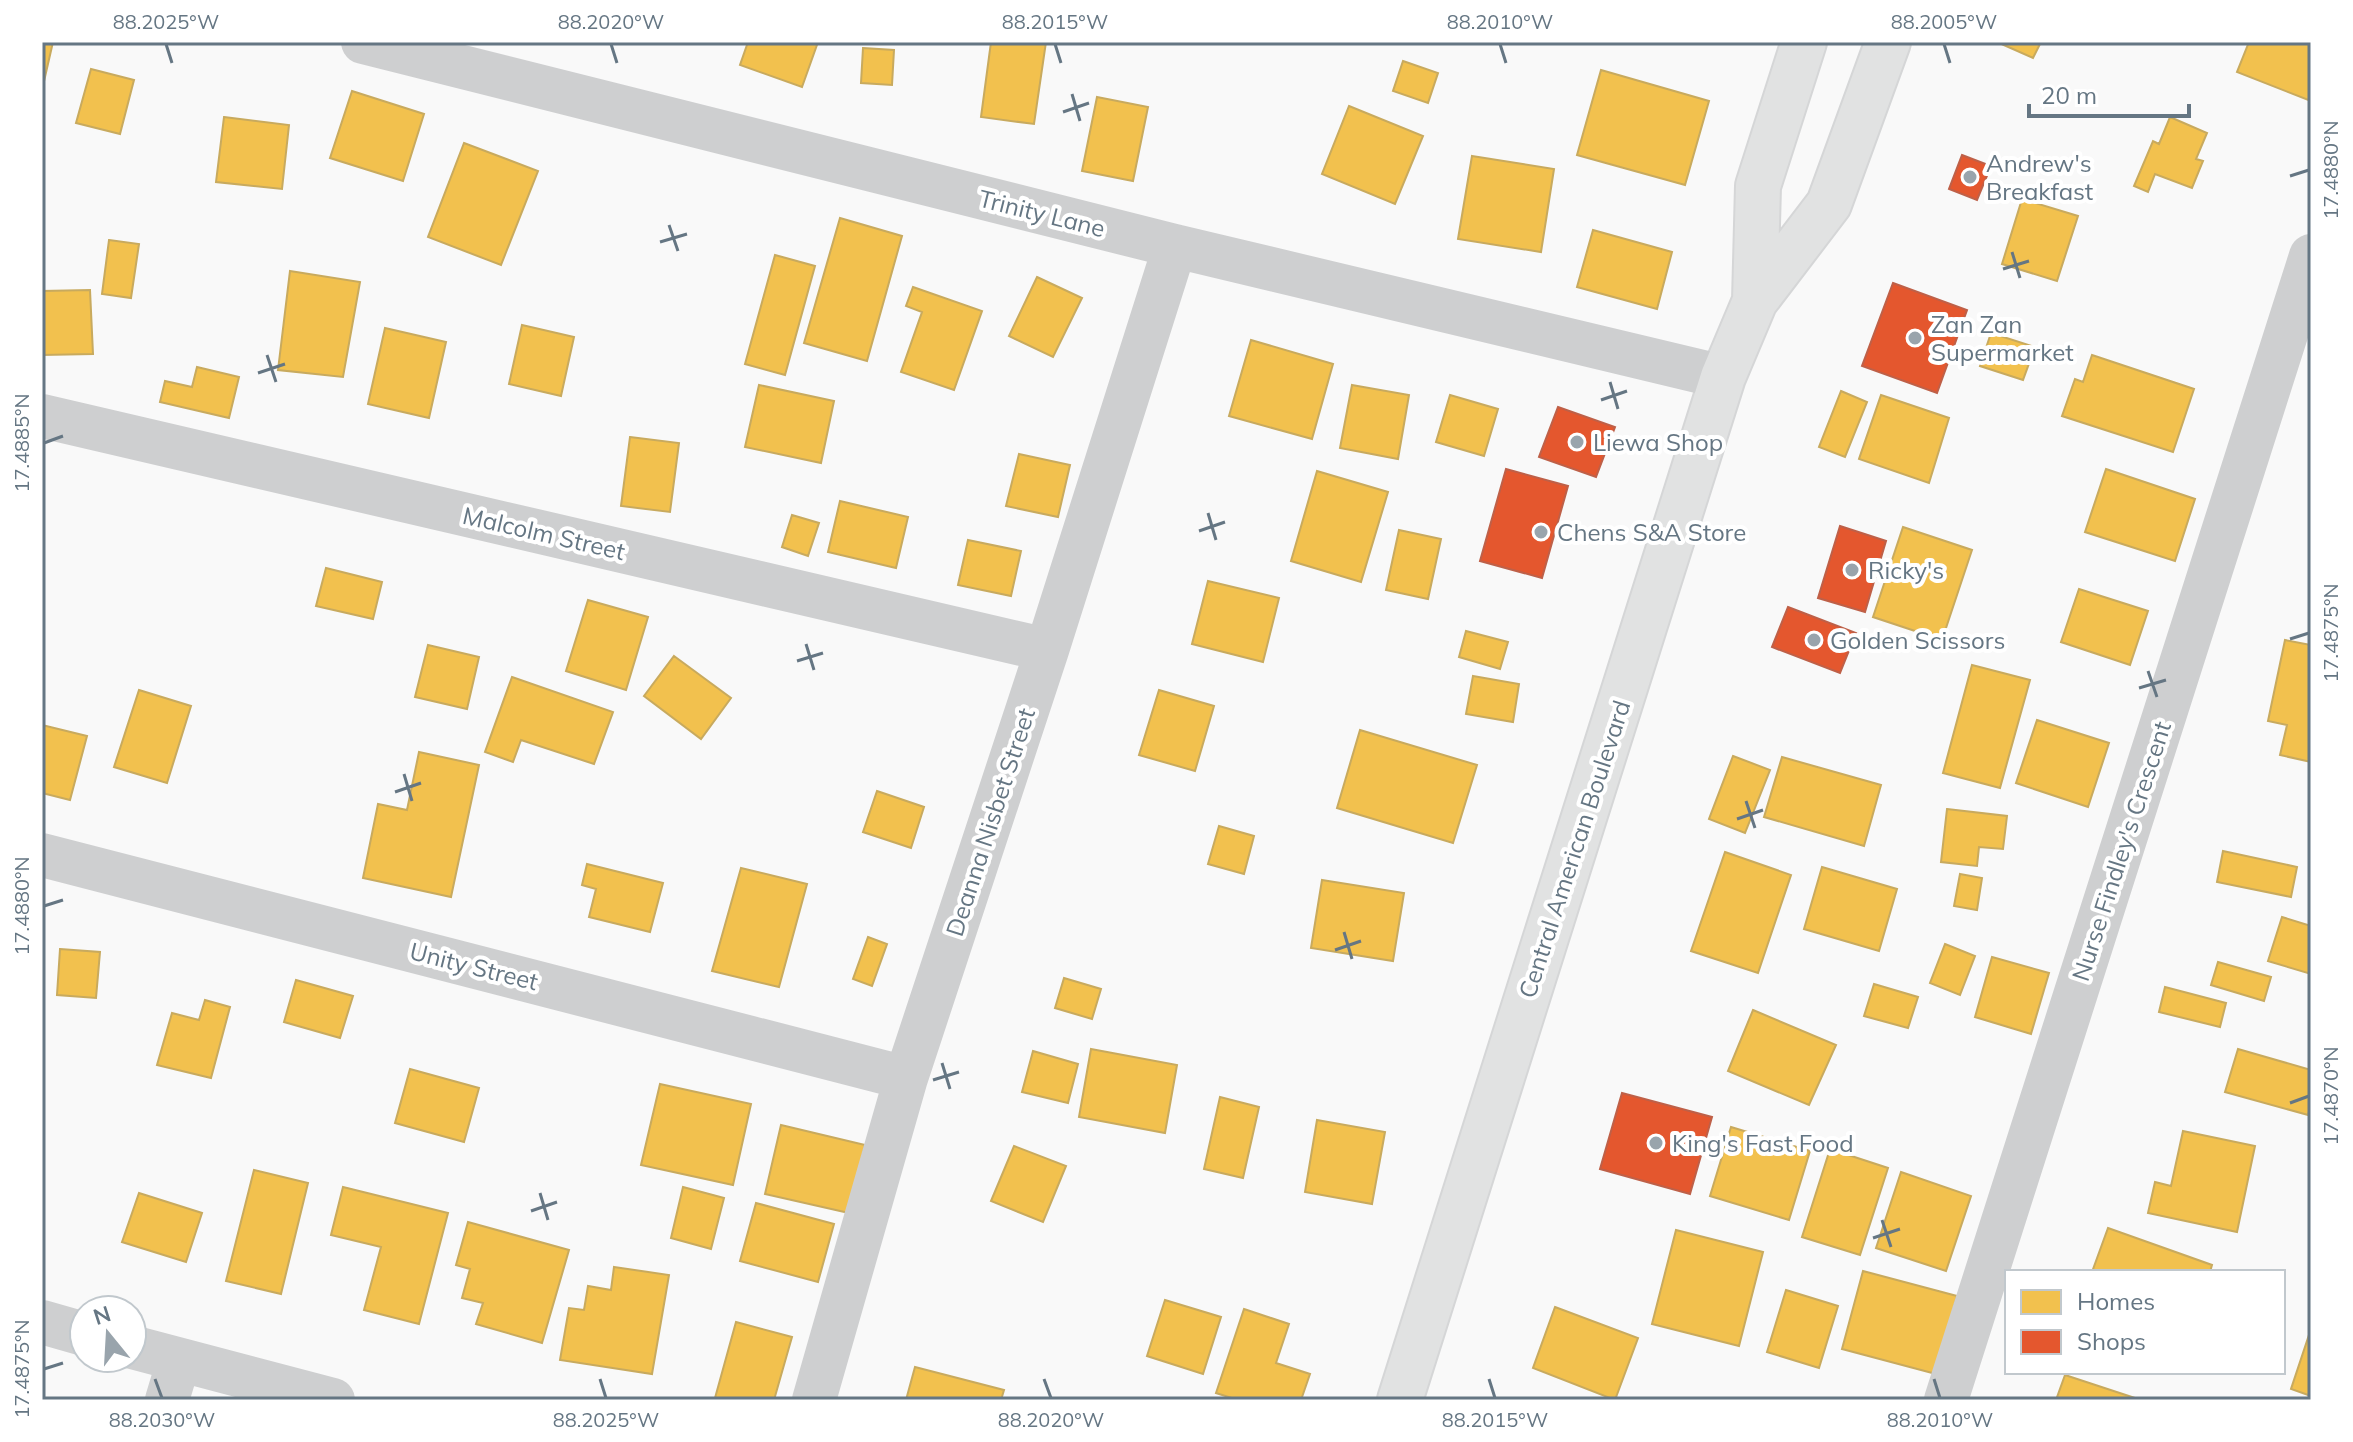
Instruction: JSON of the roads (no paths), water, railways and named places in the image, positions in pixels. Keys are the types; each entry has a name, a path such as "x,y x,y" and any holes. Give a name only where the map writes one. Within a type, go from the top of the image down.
{"main road":[{"name":"Central American Boulevard","path":"1755,301 1758,186 1804,42"},
{"name":"Central American Boulevard","path":"1400,1400 1723,377 1755,301 1829,204 1888,42"}],"street":[{"name":"Trinity Lane","path":"363,42 1175,246 1723,377"},
{"name":"Deanna Nisbet Street","path":"814,1400 906,1078 1047,650 1175,246"},
{"name":"Nurse Findley's Crescent","path":"1946,1400 2311,256"},
{"name":"Malcolm Street","path":"42,416 1047,650"},
{"name":"Unity Street","path":"42,855 906,1078"},
{"path":"42,1322 68,1329"},
{"path":"148,1360 173,1380 333,1400"}],"place":[{"name":"Andrew's Breakfast","path":"1970,177"},
{"name":"Zan Zan Supermarket","path":"1915,338"},
{"name":"Liewa Shop","path":"1577,442"},
{"name":"Chens S&A Store","path":"1541,532"},
{"name":"Ricky's","path":"1852,570"},
{"name":"Golden Scissors","path":"1814,640"},
{"name":"King's Fast Food","path":"1656,1143"}]}
